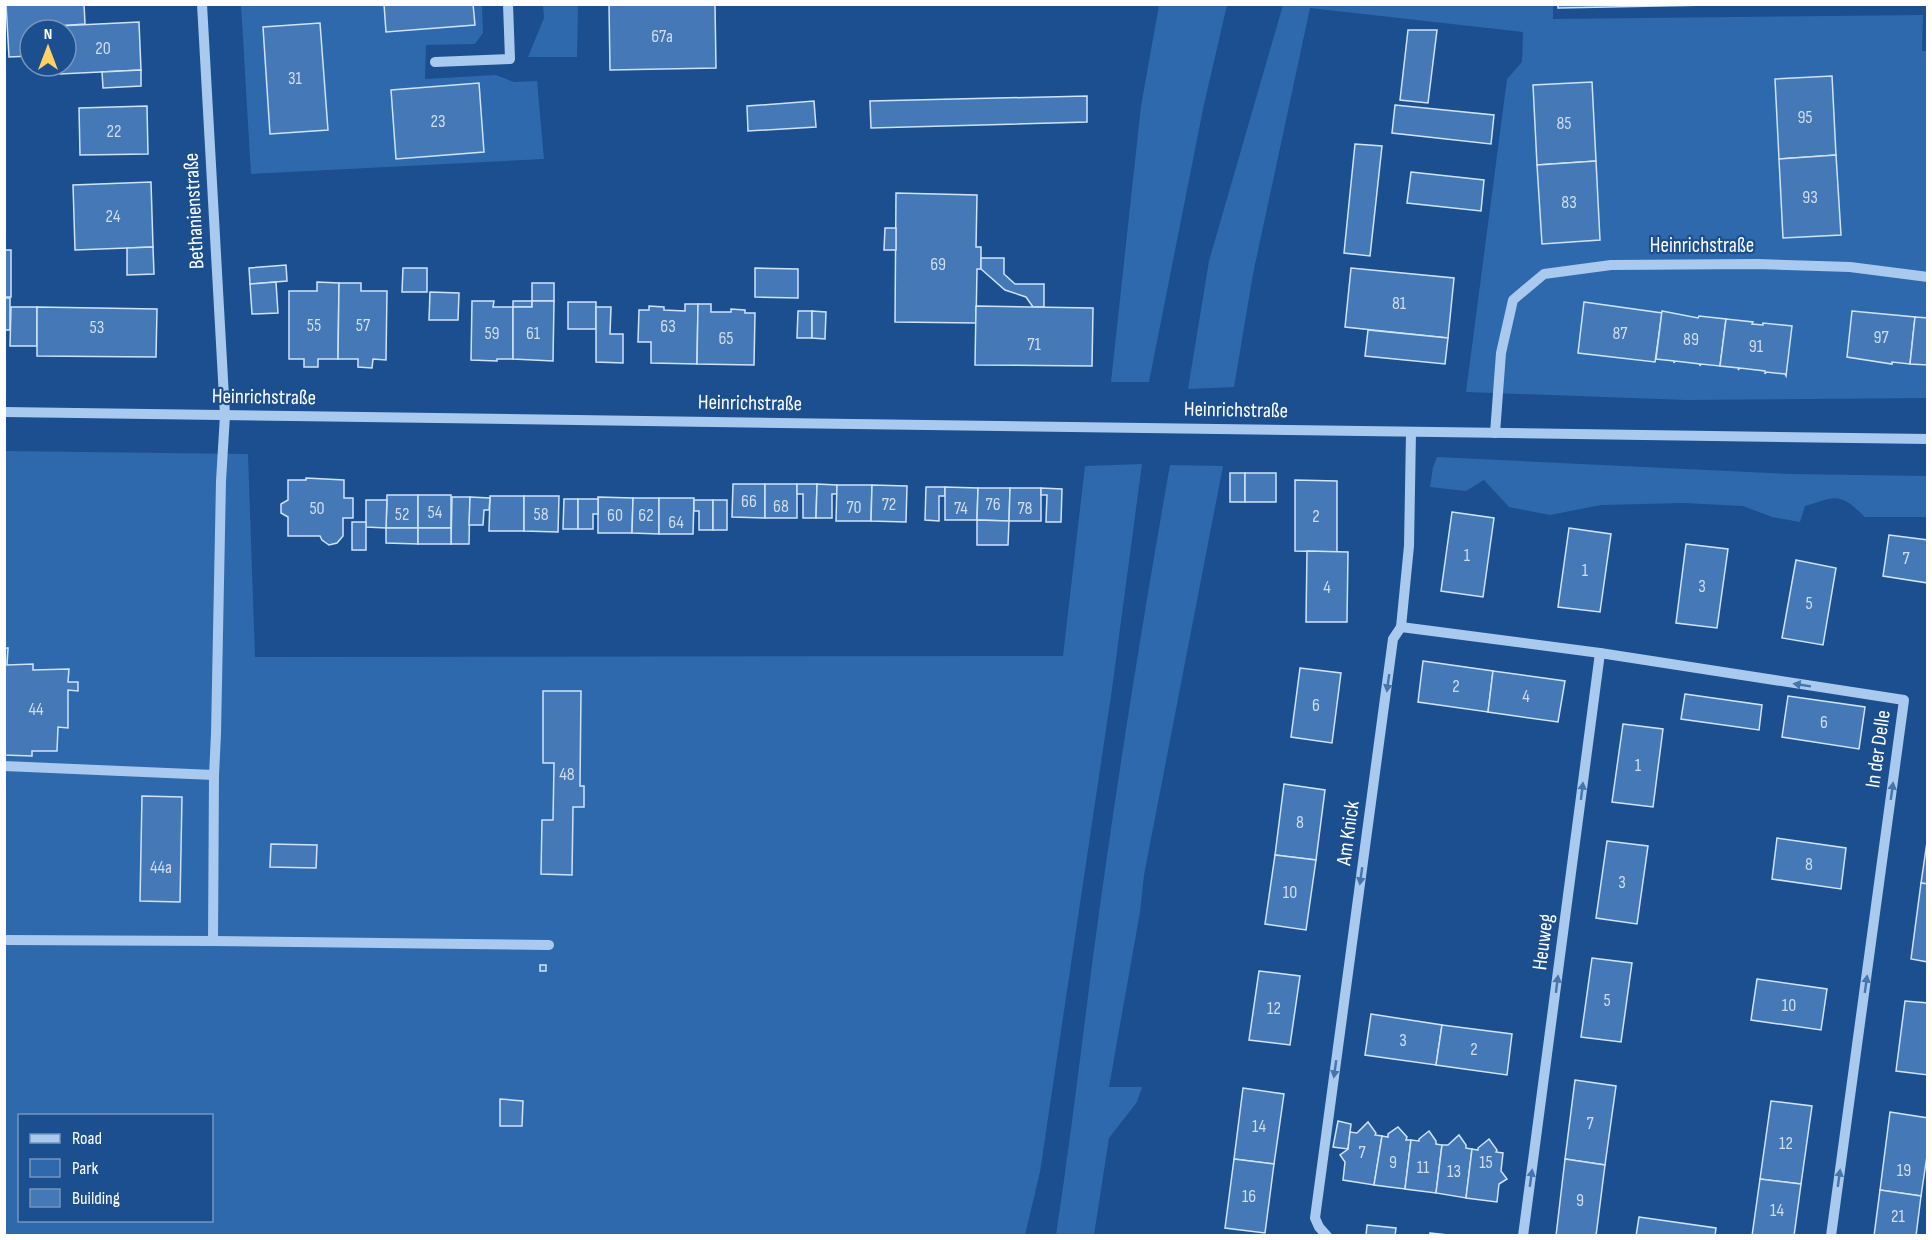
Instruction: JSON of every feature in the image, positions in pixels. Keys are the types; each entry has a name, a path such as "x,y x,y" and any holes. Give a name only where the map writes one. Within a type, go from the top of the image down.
{"street":[{"name":"Bethanienstraße","path":"202,4 225,415 221,481 214,775 213,941"},
{"path":"435,62 510,59 508,4"},
{"name":"Heinrichstraße","path":"1495,433 1501,353 1513,300 1544,274 1611,265 1757,264 1850,267 1928,276"},
{"name":"Heinrichstraße","path":"4,412 1928,439"},
{"name":"Am Knick","path":"1327,1236 1315,1218 1394,639 1401,627 1409,546 1412,432"},
{"name":"In der Delle","path":"1401,627 1600,653 1904,700 1832,1236"},
{"name":"Heuweg","path":"1523,1236 1600,653"},
{"path":"4,766 214,775"},
{"path":"4,940 549,945"}],"green space":[{"path":"241,5 482,5 483,33 475,44 426,45 425,79 496,75 514,82 537,81 544,159 251,174"},
{"path":"543,5 578,5 577,57 528,57 544,18"},
{"path":"1159,5 1227,5 1203,109 1149,382 1111,382 1141,106"},
{"path":"1283,5 1553,5 1553,19 1923,15 1922,51 1928,51 1927,398 1686,400 1466,392 1507,79 1522,62 1523,32 1310,8 1253,274 1234,387 1188,389 1209,261"},
{"path":"5,451 248,454 255,657 1063,656 1085,466 1142,464 1112,689 1040,1172 1025,1235 5,1236"},
{"path":"1437,457 1790,474 1927,476 1927,517 1865,517 1849,503 1838,498 1805,506 1800,522 1772,517 1743,506 1683,503 1601,505 1550,515 1509,507 1484,480 1466,491 1430,487"},
{"path":"1170,465 1223,466 1144,875 1140,912 1109,1087 1142,1087 1137,1102 1109,1138 1094,1235 1056,1235 1110,834"}],"building":[{"path":"6,4 84,4 85,24 78,25 78,18 18,18 18,57 9,57"},
{"path":"384,4 473,4 475,25 386,32"},
{"path":"609,4 715,4 716,68 610,70"},
{"path":"1558,4 1760,4 1558,8"},
{"path":"139,22 141,70 78,73 78,25"},
{"path":"320,23 328,130 270,134 263,27"},
{"path":"1408,30 1437,30 1428,103 1400,100"},
{"path":"141,70 141,86 103,88 102,72"},
{"path":"1832,76 1836,155 1779,159 1775,79"},
{"path":"1592,82 1596,161 1537,165 1533,85"},
{"path":"479,83 484,152 396,159 391,90"},
{"path":"1087,96 1087,122 871,128 870,101"},
{"path":"814,101 816,127 748,131 747,106"},
{"path":"1395,105 1494,115 1491,144 1392,133"},
{"path":"147,106 148,154 80,155 79,108"},
{"path":"1355,144 1382,146 1370,256 1344,253"},
{"path":"1836,155 1841,235 1783,238 1779,159"},
{"path":"1596,161 1600,240 1542,244 1537,165"},
{"path":"1411,172 1484,180 1481,211 1407,203"},
{"path":"151,182 153,247 75,250 73,185"},
{"path":"896,193 977,195 976,247 981,247 981,269 977,269 976,323 895,322"},
{"path":"885,228 896,228 896,250 884,250"},
{"path":"153,247 154,274 127,275 127,248"},
{"path":"4,250 11,250 11,297 4,297"},
{"path":"981,258 1004,258 1004,274 1015,284 1044,284 1044,307 1033,307 1026,297 1005,290 981,269"},
{"path":"286,265 287,281 250,284 249,268"},
{"path":"403,268 427,268 427,292 402,292"},
{"path":"755,268 798,269 798,298 755,297"},
{"path":"1351,268 1454,278 1448,338 1345,327"},
{"path":"276,282 278,313 252,314 250,284"},
{"path":"317,282 339,283 338,359 318,359 318,367 304,367 304,359 289,359 289,291 317,291"},
{"path":"339,283 361,283 361,291 387,291 386,360 373,359 372,368 358,367 358,359 338,359"},
{"path":"532,283 554,283 554,301 532,301"},
{"path":"430,292 459,293 458,320 429,320"},
{"path":"4,298 10,298 10,330 4,330"},
{"path":"472,301 494,301 493,307 513,307 513,359 471,360"},
{"path":"513,301 532,301 532,307 513,307"},
{"path":"532,301 554,301 553,361 513,359 513,307 532,307"},
{"path":"568,302 596,302 596,329 568,329"},
{"path":"1584,302 1662,313 1655,362 1578,353"},
{"path":"685,304 698,304 697,364 651,363 651,342 638,342 639,310 649,310 649,306 664,307 664,310 685,311"},
{"path":"698,304 711,304 711,312 731,312 731,309 755,313 754,365 697,364"},
{"path":"976,306 1093,308 1092,366 975,365"},
{"path":"11,307 37,307 37,346 10,346"},
{"path":"37,307 157,309 156,357 37,356"},
{"path":"596,307 611,307 610,334 623,334 623,363 596,362"},
{"path":"798,311 812,311 812,338 797,338"},
{"path":"812,311 826,312 825,339 812,338"},
{"path":"1662,311 1698,318 1699,316 1726,319 1720,366 1701,364 1700,366 1700,364 1675,361 1674,363 1674,361 1656,359"},
{"path":"1852,311 1915,317 1910,364 1892,362 1892,364 1847,357"},
{"path":"1915,317 1928,318 1928,365 1910,364"},
{"path":"1726,319 1753,322 1752,324 1792,326 1786,376 1785,374 1766,372 1765,374 1765,371 1740,368 1738,370 1739,368 1720,366"},
{"path":"1368,330 1448,338 1445,364 1365,356"},
{"path":"1230,473 1245,473 1245,502 1230,502"},
{"path":"1245,473 1276,473 1276,502 1245,502"},
{"path":"306,478 344,480 344,498 353,498 353,518 343,518 343,536 337,543 329,545 320,536 288,536 288,517 281,513 281,504 288,500 288,480 306,480"},
{"path":"1295,480 1337,481 1337,552 1295,551"},
{"path":"733,484 765,484 765,518 732,517"},
{"path":"765,484 797,484 797,518 765,518"},
{"path":"797,484 817,484 816,518 803,518 803,494 797,494"},
{"path":"817,484 837,485 837,494 832,494 832,518 816,518"},
{"path":"837,485 872,485 871,521 836,521"},
{"path":"872,485 907,486 906,522 871,521"},
{"path":"926,487 945,487 945,496 939,496 939,521 925,520"},
{"path":"945,487 978,488 977,520 945,520"},
{"path":"978,488 1010,488 1009,521 977,520"},
{"path":"1010,488 1041,488 1041,521 1009,521"},
{"path":"1041,488 1062,489 1061,522 1046,522 1047,495 1041,495"},
{"path":"387,495 418,495 418,528 386,528"},
{"path":"418,495 451,495 451,528 418,528"},
{"path":"490,496 524,496 524,531 489,531"},
{"path":"524,496 559,496 558,532 524,531"},
{"path":"452,497 470,497 469,544 451,544"},
{"path":"470,497 490,498 489,510 484,510 483,525 469,525"},
{"path":"598,497 633,498 632,533 598,533"},
{"path":"633,498 659,498 659,534 632,533"},
{"path":"659,498 694,498 693,534 659,534"},
{"path":"564,499 578,499 578,529 563,529"},
{"path":"578,499 598,499 598,514 593,514 593,529 578,529"},
{"path":"366,500 387,500 386,528 366,527"},
{"path":"694,500 713,500 713,530 699,530 699,511 694,511"},
{"path":"713,500 727,500 727,530 713,530"},
{"path":"1452,512 1494,518 1483,597 1441,591"},
{"path":"977,520 1009,521 1008,545 977,545"},
{"path":"352,522 366,522 366,550 352,550"},
{"path":"386,528 418,528 418,544 386,543"},
{"path":"418,528 451,528 451,544 418,544"},
{"path":"1569,528 1611,534 1600,612 1558,607"},
{"path":"1889,535 1928,540 1928,583 1883,576"},
{"path":"1686,544 1728,549 1717,628 1676,623"},
{"path":"1307,551 1348,552 1347,622 1306,622"},
{"path":"1796,560 1836,568 1823,645 1782,638"},
{"path":"4,648 8,648 7,665 33,664 33,670 69,669 68,682 78,682 78,691 68,690 68,728 58,727 57,751 32,751 32,756 4,755"},
{"path":"1423,661 1493,671 1488,712 1418,702"},
{"path":"1300,668 1341,673 1332,743 1291,737"},
{"path":"1493,671 1565,681 1558,722 1488,712"},
{"path":"543,691 581,691 580,786 584,786 584,807 573,807 572,875 541,874 542,820 553,820 554,763 543,763"},
{"path":"1685,694 1762,705 1759,730 1681,719"},
{"path":"1788,696 1865,707 1859,749 1782,737"},
{"path":"1623,724 1663,729 1653,807 1612,802"},
{"path":"1284,784 1325,790 1316,860 1275,855"},
{"path":"142,796 182,797 180,902 140,901"},
{"path":"1928,835 1928,884 1921,883"},
{"path":"1777,838 1846,848 1841,889 1772,879"},
{"path":"1607,841 1648,846 1637,924 1596,918"},
{"path":"271,844 317,845 316,868 270,867"},
{"path":"1275,855 1316,860 1306,930 1265,924"},
{"path":"1921,883 1928,884 1928,962 1911,959"},
{"path":"1592,958 1632,963 1621,1042 1581,1037"},
{"path":"540,965 546,965 546,971 540,971"},
{"path":"1259,971 1300,976 1290,1045 1249,1040"},
{"path":"1757,979 1827,989 1821,1030 1751,1020"},
{"path":"1905,1001 1928,1003 1928,1075 1896,1071"},
{"path":"1371,1014 1442,1025 1436,1065 1365,1055"},
{"path":"1442,1025 1512,1034 1507,1075 1436,1065"},
{"path":"1575,1080 1616,1086 1605,1165 1565,1159"},
{"path":"1243,1088 1284,1094 1274,1164 1234,1159"},
{"path":"500,1099 523,1101 522,1126 500,1126"},
{"path":"1771,1101 1812,1106 1801,1184 1760,1179"},
{"path":"1890,1112 1928,1118 1928,1149 1921,1196 1880,1190"},
{"path":"1338,1121 1351,1124 1348,1149 1333,1147"},
{"path":"1368,1122 1376,1133 1375,1135 1382,1136 1374,1185 1343,1180 1345,1162 1340,1155 1348,1149 1350,1132 1357,1133"},
{"path":"1398,1127 1407,1137 1406,1140 1411,1140 1405,1189 1374,1185 1382,1136 1388,1137 1388,1134"},
{"path":"1429,1131 1436,1144 1442,1145 1436,1193 1405,1189 1411,1140 1419,1141"},
{"path":"1459,1135 1466,1148 1472,1149 1466,1198 1436,1193 1442,1145 1448,1145"},
{"path":"1489,1139 1497,1150 1496,1152 1503,1153 1501,1171 1507,1179 1499,1184 1497,1202 1466,1198 1472,1149 1478,1150"},
{"path":"1234,1159 1274,1164 1265,1233 1225,1228"},
{"path":"1565,1159 1605,1165 1596,1236 1556,1236"},
{"path":"1760,1179 1801,1184 1794,1236 1752,1236"},
{"path":"1880,1190 1921,1196 1916,1236 1874,1236"},
{"path":"1639,1217 1716,1228 1715,1236 1636,1236"},
{"path":"1367,1225 1396,1228 1395,1236 1366,1236"},
{"path":"1430,1233 1458,1236 1429,1236"}]}
